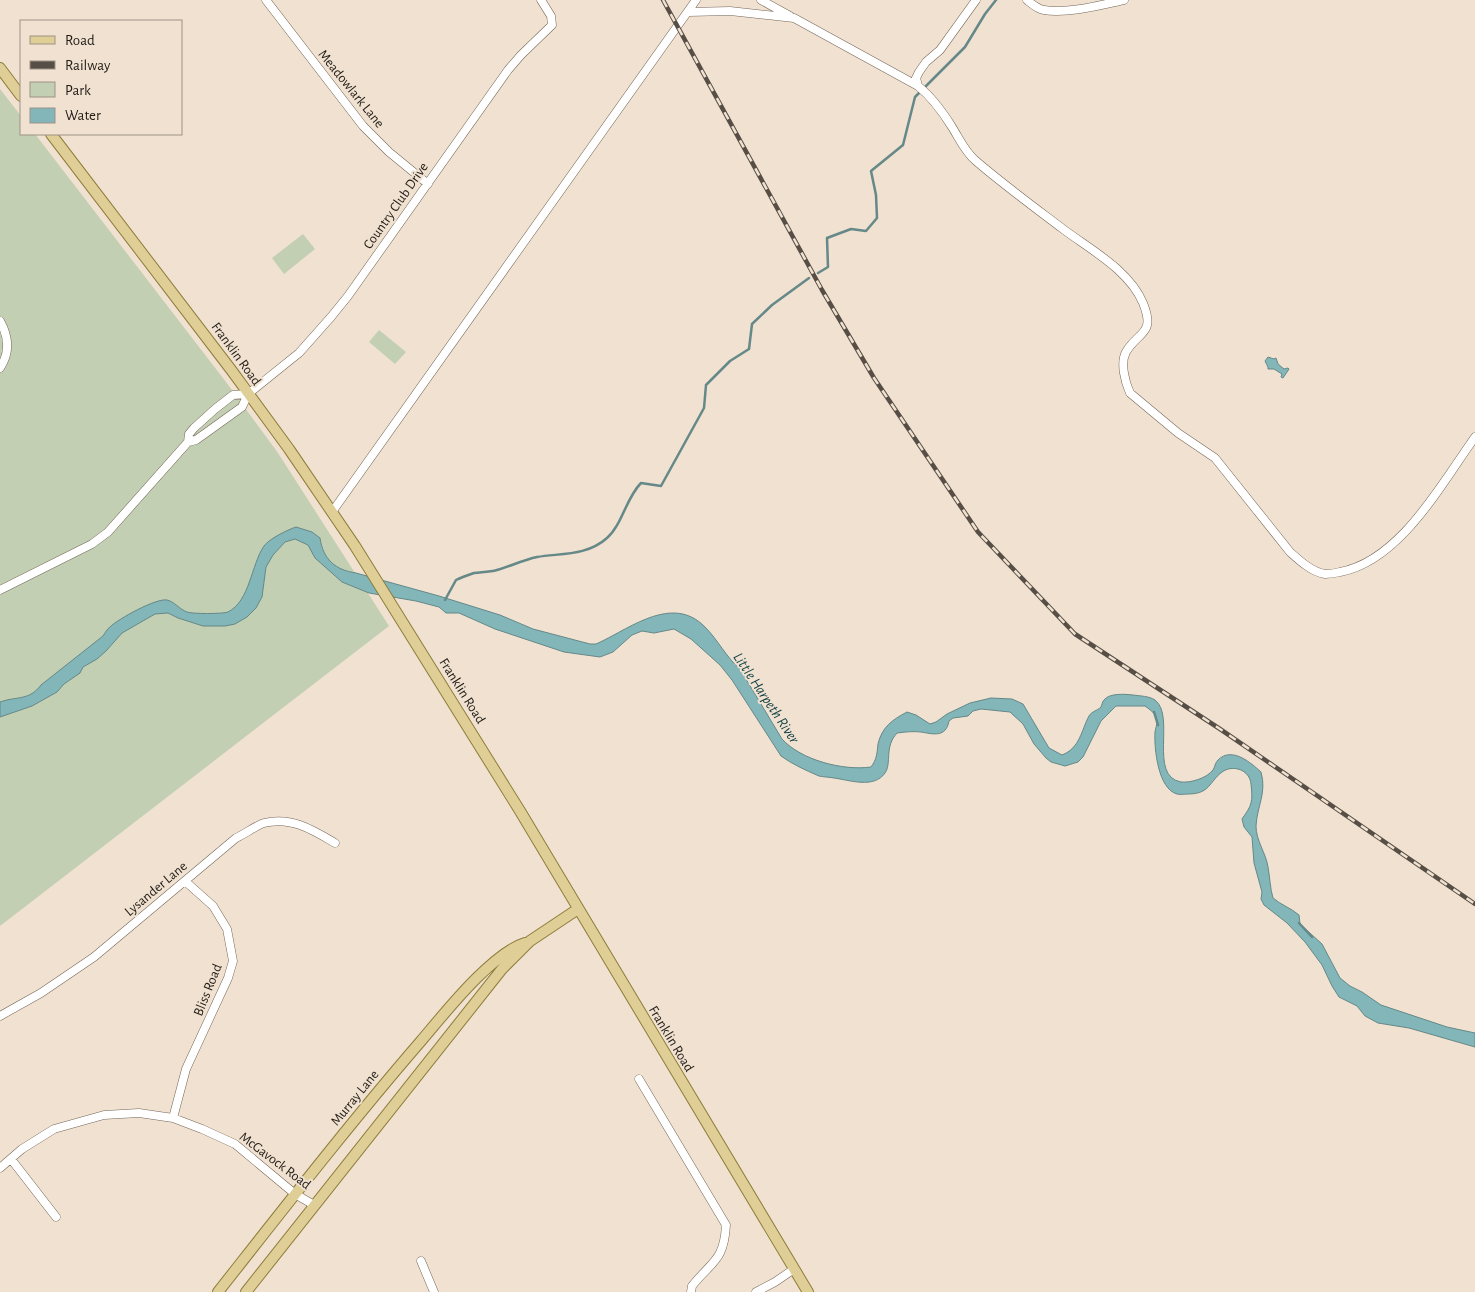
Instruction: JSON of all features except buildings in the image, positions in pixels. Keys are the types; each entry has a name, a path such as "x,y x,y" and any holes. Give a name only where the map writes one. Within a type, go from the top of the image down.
{"main road":[{"path":"0,68 20,95"},
{"name":"Franklin Road","path":"52,135 248,394 355,546 520,811 808,1292"},
{"name":"Murray Lane","path":"246,1292 502,969 530,941 578,909"},
{"name":"Murray Lane","path":"218,1292 363,1108 472,983 516,946 530,941"}],"street":[{"name":"Meadowlark Lane","path":"266,0 363,126 389,152 428,184"},
{"name":"Country Club Drive","path":"0,590 92,544 108,532 188,442 196,440 242,407 248,394 299,353 348,296 512,65 553,23 551,16 540,0"},
{"path":"332,512 696,0"},
{"path":"761,0 918,86 931,96 974,159 1019,196 1118,270 1136,290 1143,303 1148,322 1147,329 1126,352 1124,361 1126,384 1130,393 1178,433 1214,458 1290,552 1301,562 1316,571 1327,574 1352,570 1377,557 1412,526 1475,437"},
{"path":"918,86 916,78 919,72 926,62 940,50 976,0"},
{"path":"1026,0 1044,10 1068,10 1124,0"},
{"path":"688,12 730,11 794,18"},
{"path":"0,321 8,342 6,355 0,368"},
{"name":"Country Club Drive","path":"188,442 189,434 215,409 233,395 248,394"},
{"name":"Lysander Lane","path":"0,1016 41,993 94,957 236,838 263,824 284,820 314,830 335,843"},
{"name":"Bliss Road","path":"173,1118 186,1069 228,978 233,960 226,929 213,906 185,880"},
{"path":"639,1079 726,1226 723,1249 717,1259 692,1286 691,1292"},
{"name":"McGavock Road","path":"0,1168 22,1149 54,1129 104,1115 139,1113 173,1118 235,1144 295,1194 314,1205"},
{"path":"11,1159 56,1217"},
{"path":"421,1261 434,1292"},
{"path":"756,1292 794,1269"}],"green space":[{"path":"0,89 20,115 20,135 36,135 226,382 278,453 389,626 0,926"},
{"path":"303,234 315,249 284,274 272,258"},
{"path":"379,330 406,352 395,364 369,342"}],"water":[{"path":"1268,357 1276,358 1278,364 1284,369 1289,369 1283,378 1281,377 1282,374 1274,369 1268,369 1265,361"},
{"path":"296,527 312,532 320,538 327,558 342,569 439,596 500,615 533,629 590,644 596,644 650,617 679,613 692,617 705,627 740,669 782,739 800,753 836,765 860,768 871,767 876,759 882,733 892,721 907,712 916,715 930,724 970,703 991,698 1012,699 1023,704 1049,748 1062,755 1073,748 1089,716 1101,707 1106,698 1113,695 1126,694 1153,699 1161,708 1164,758 1166,769 1171,777 1181,782 1198,779 1210,773 1216,762 1223,756 1229,755 1241,757 1261,772 1263,786 1256,831 1267,862 1273,898 1299,915 1300,924 1322,944 1340,978 1381,1005 1447,1027 1475,1033 1475,1047 1409,1028 1378,1023 1365,1016 1357,1006 1339,997 1322,965 1305,942 1287,923 1264,905 1261,899 1262,892 1254,863 1252,837 1244,827 1242,819 1250,807 1252,799 1248,775 1236,769 1226,770 1201,792 1177,794 1171,791 1165,784 1158,767 1155,739 1156,717 1145,706 1116,706 1101,721 1083,757 1078,762 1065,766 1051,762 1046,758 1034,744 1023,724 1010,712 981,709 973,711 968,716 953,718 949,721 945,730 938,734 897,733 889,749 887,769 880,778 874,781 861,782 821,776 799,767 781,756 732,680 720,665 691,639 674,629 654,633 642,631 632,635 613,652 600,657 564,652 495,629 459,613 446,613 439,607 416,601 369,593 342,582 315,558 308,545 295,539 285,542 273,555 266,567 262,597 256,608 247,617 235,624 203,626 168,613 155,614 122,633 106,651 83,667 80,673 64,684 57,692 32,706 0,717 0,702 32,694 103,636 114,623 146,606 167,600 190,613 228,612 241,600 246,591 264,546 278,535"}],"waterway":[{"path":"818,273 828,267 827,238 851,229 866,231 877,218 876,195 871,171 903,145 915,97 965,47 996,0"},
{"path":"445,600 456,580 465,576 497,570 537,557 582,551 599,544 607,538 617,526 631,496 641,483 661,486 704,408 706,385 730,361 749,349 752,324 772,305 809,278"},
{"name":"Little Harpeth River","path":"1154,712 1158,725"},
{"name":"Little Harpeth River","path":"1299,923 1312,937"}],"railway":[{"path":"663,0 822,290 874,378 978,532 1075,634 1220,729 1475,904"}]}
